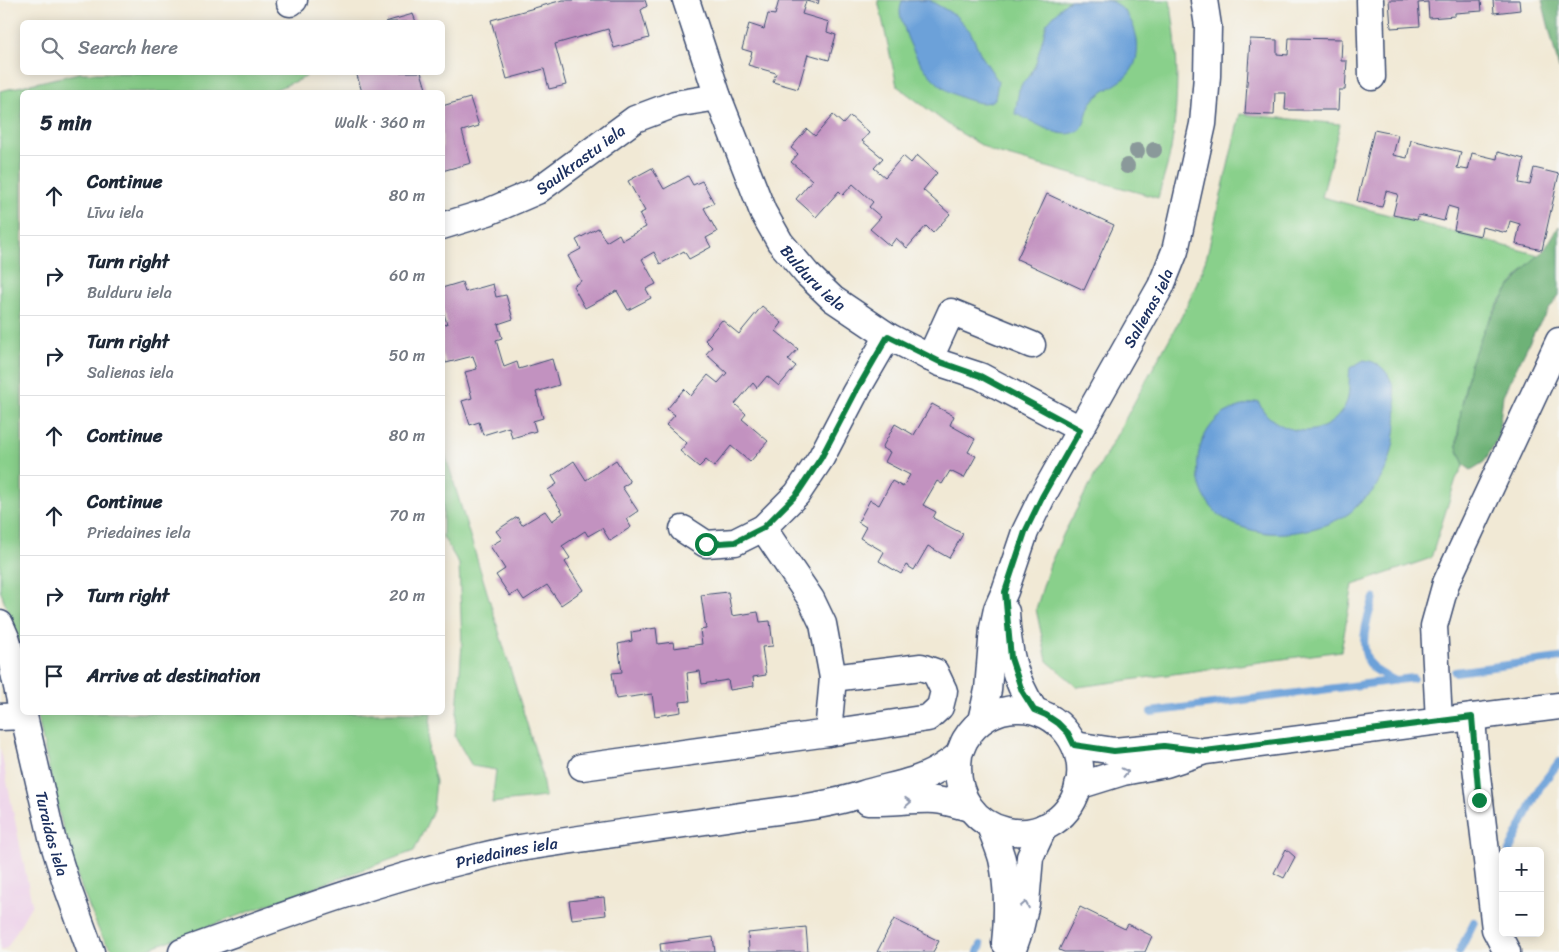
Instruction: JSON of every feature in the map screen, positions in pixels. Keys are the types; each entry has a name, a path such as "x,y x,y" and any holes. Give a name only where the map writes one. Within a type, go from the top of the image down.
{"street":[{"name":"Bulduru iela","path":"686,0 718,97 763,212 780,242 807,274 833,299 888,336 930,358 980,376 1080,430"},
{"name":"Salienas iela","path":"981,721 988,690 993,628 997,609 1005,592 1025,532 1042,497 1161,286 1175,251 1203,124 1207,76 1208,26 1204,0"},
{"path":"1370,0 1372,76"},
{"name":"Saulkrastu iela","path":"445,225 488,212 537,191 635,119 675,104 718,97"},
{"path":"930,358 951,312 1032,345"},
{"path":"683,529 706,544 735,542 763,528 797,494 821,458 888,336"},
{"path":"1439,721 1434,626 1446,583 1559,341"},
{"path":"763,528 811,599 823,624 833,678 828,733"},
{"path":"1005,592 1011,658 1022,691 1034,710"},
{"name":"Turaidas iela","path":"0,624 7,640 17,714 52,838 91,952"},
{"path":"582,767 928,718 940,707 944,691 935,672 921,667 833,678"},
{"path":"1078,786 1123,772 1166,764 1205,751 1559,706"},
{"path":"1020,708 1034,710 1058,723 1068,733 1074,745 1079,758 1080,772 1074,799 1056,820 1044,827 1017,832 990,826 969,808 962,796 958,783 959,755 967,736 981,721 993,714 1006,710 1020,708"},
{"path":"1472,717 1474,758 1495,930 1507,952"},
{"path":"1074,745 1114,751 1164,746 1205,751"},
{"path":"842,801 923,777 959,755"},
{"path":"842,801 886,803 935,800 951,802 969,808"},
{"name":"Priedaines iela","path":"182,952 348,894 430,869 510,850 842,801"},
{"path":"990,826 1002,859 1004,872 1006,898 1004,952"},
{"path":"1012,952 1020,930 1026,903 1030,857 1044,827"}],"shaded area":[{"path":"0,747 32,904 7,948 0,950"}],"green space":[{"path":"878,0 1170,0 1175,37 1177,93 1170,155 1158,198 993,152 954,129 897,86"},
{"path":"1542,0 1559,0 1559,69"},
{"path":"70,75 306,75 306,77 274,90 20,90 20,643 0,590 0,91"},
{"path":"1240,114 1340,124 1322,197 1539,255 1508,290 1484,330 1475,352 1463,397 1457,437 1458,449 1464,465 1456,479 1431,558 1353,585 1341,651 1078,687 1047,661 1036,609 1050,564 1064,533 1174,331 1196,286 1207,255"},
{"path":"1559,226 1559,295 1536,329 1503,395 1498,438 1484,462 1471,470 1464,465 1457,447 1461,410 1470,365 1484,329 1508,290 1532,261 1543,252"},
{"path":"445,454 541,770 545,797 492,803 496,770 472,766 455,737 462,645 459,564 445,540"},
{"path":"37,715 431,715 428,752 436,781 433,811 414,851 139,952 113,949 101,934 74,867"}],"water":[{"path":"929,0 955,15 970,31 981,55 998,81 995,99 982,103 957,96 937,83 921,64 909,42 900,9 902,1"},
{"path":"1071,0 1110,1 1119,6 1132,22 1137,43 1137,54 1135,64 1126,77 1095,98 1089,107 1080,130 1069,134 1053,131 1015,114 1019,90 1036,63 1047,23 1065,3"},
{"path":"1364,360 1374,362 1384,370 1390,379 1396,404 1395,431 1390,458 1372,492 1350,513 1320,527 1299,532 1268,533 1255,531 1240,527 1221,517 1207,501 1201,489 1198,476 1200,449 1212,424 1226,413 1258,401 1264,412 1278,424 1299,431 1310,431 1320,428 1338,416 1345,406 1349,393 1350,368"}],"building":[{"path":"563,0 645,0 647,6 641,10 649,38 614,48 608,29 555,44 566,85 549,89 544,69 507,79 491,20"},
{"path":"779,0 819,0 818,4 806,1 802,14 829,22 827,32 836,35 829,60 808,54 798,89 773,82 776,73 748,65 752,52 742,49 749,24 764,29 768,14 775,15"},
{"path":"1389,0 1481,0 1482,11 1455,13 1455,16 1429,18 1428,2 1418,3 1420,26 1391,28"},
{"path":"1493,0 1519,0 1520,10 1494,13"},
{"path":"413,14 415,20 392,20"},
{"path":"1289,38 1342,39 1341,61 1347,61 1345,90 1339,90 1338,110 1285,110 1286,93 1275,93 1274,115 1245,114 1250,39 1277,40 1277,54 1288,55"},
{"path":"357,75 422,75 426,90 361,90"},
{"path":"470,98 479,126 462,131 471,163 445,170 445,105"},
{"path":"833,115 843,124 850,116 869,133 862,141 883,158 874,168 885,177 903,156 911,163 917,155 937,173 923,190 950,214 933,233 926,226 907,248 896,238 890,246 870,229 881,217 869,207 873,202 853,184 843,195 839,191 816,217 796,199 812,180 791,162 798,154 791,148 807,129 815,136"},
{"path":"1374,130 1398,135 1393,155 1407,158 1411,140 1461,152 1457,168 1468,170 1472,153 1497,159 1498,152 1524,159 1519,183 1530,185 1534,168 1559,174 1542,250 1516,244 1520,224 1510,221 1507,233 1482,227 1480,236 1454,230 1458,209 1448,206 1444,221 1419,215 1417,220 1393,215 1398,194 1386,191 1382,207 1357,201"},
{"path":"652,168 664,189 688,176 693,185 702,181 714,203 704,208 717,232 706,238 711,247 689,259 684,251 660,264 654,252 642,259 656,284 646,289 651,298 628,310 617,291 585,308 573,286 581,281 568,256 581,249 576,240 598,228 606,242 619,234 622,240 646,227 639,214 645,211 628,181"},
{"path":"1047,194 1114,225 1084,290 1017,259"},
{"path":"462,282 465,292 493,284 496,297 506,295 513,319 498,324 502,338 496,340 504,367 517,362 519,369 552,359 559,385 536,392 543,418 533,421 536,431 512,438 509,427 483,435 479,422 470,425 462,401 472,398 465,372 477,369 473,356 446,363 445,360 445,324 447,324 445,317 445,287"},
{"path":"762,306 782,323 776,331 798,349 788,360 796,366 779,386 767,376 757,388 753,383 735,404 746,414 742,419 768,441 750,462 731,446 714,467 706,460 699,467 680,451 687,443 666,425 675,415 667,409 684,389 691,396 708,375 718,383 727,373 706,354 712,347 705,340 722,320 739,334"},
{"path":"932,404 954,416 950,425 975,439 968,452 976,456 964,478 950,471 942,484 937,481 923,505 936,512 933,518 963,534 949,558 928,546 914,570 906,565 901,574 879,561 884,552 860,538 866,527 858,522 870,500 879,505 892,481 903,487 910,475 885,462 890,452 882,448 895,424 914,435"},
{"path":"616,460 630,482 622,487 638,511 626,519 631,527 610,541 602,528 588,536 585,531 562,546 570,558 565,562 583,590 561,605 547,585 524,600 518,591 510,596 496,575 505,569 490,546 502,539 496,531 517,517 522,525 545,511 552,521 563,513 548,490 557,484 552,476 574,461 586,480"},
{"path":"728,592 732,616 758,612 760,622 770,621 773,646 762,647 766,675 753,677 754,686 730,690 728,680 702,684 700,671 687,673 690,701 680,702 681,712 655,716 652,694 616,699 612,673 622,672 618,644 632,641 631,632 656,628 658,644 673,642 674,648 702,644 700,630 706,629 701,595"},
{"path":"1286,849 1295,857 1284,878 1274,873"},
{"path":"604,897 606,915 572,919 569,901"},
{"path":"1080,907 1125,929 1128,924 1152,936 1145,952 1064,952 1059,950"},
{"path":"894,919 939,941 933,952 877,952"},
{"path":"806,927 808,952 749,952 748,933"},
{"path":"713,937 715,952 661,952 660,944"}],"waterway":[{"path":"1374,598 1364,636 1366,655 1376,670 1393,680"},
{"path":"1455,672 1559,658"},
{"path":"1151,712 1413,678"},
{"path":"1511,847 1540,787 1559,762"},
{"path":"1459,952 1474,922"},
{"path":"978,952 981,945"}],"route":[{"path":"706,544 735,542 763,528 797,494 821,458 888,336 940,362 980,376 1080,430 1042,497 1025,532 1005,592 1011,658 1022,691 1034,710 1058,723 1068,733 1074,745 1114,751 1164,746 1205,751 1472,717 1479,800"}]}
